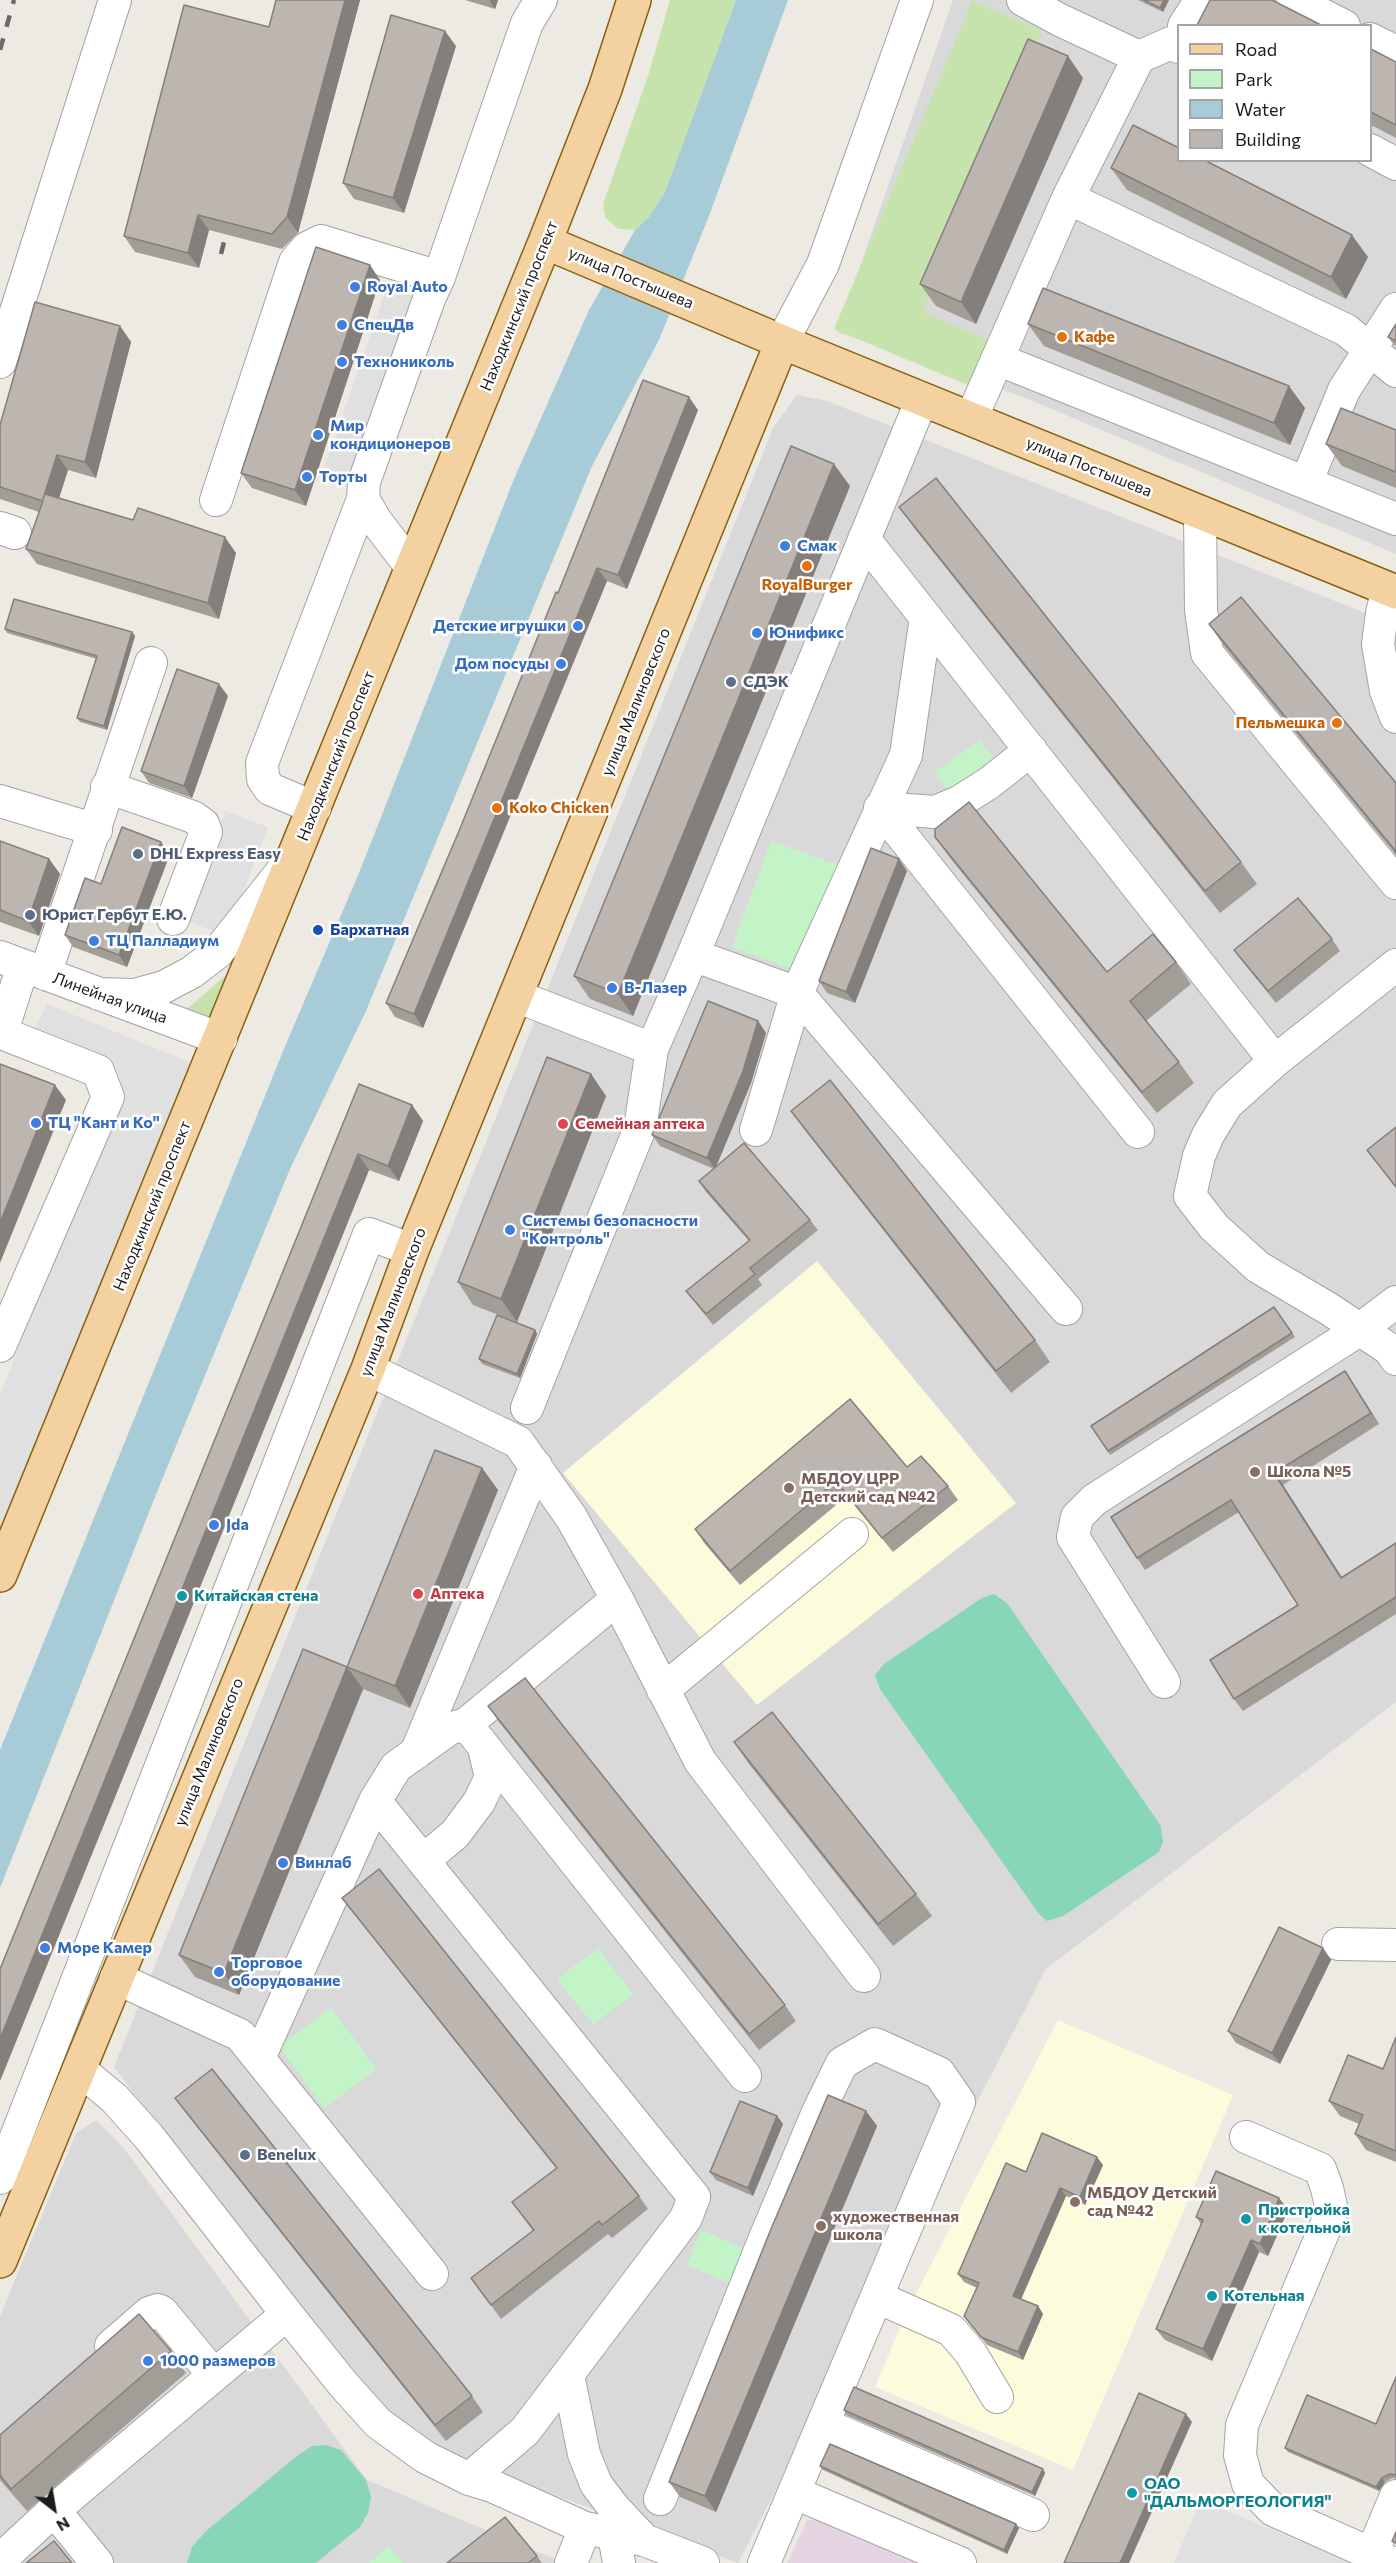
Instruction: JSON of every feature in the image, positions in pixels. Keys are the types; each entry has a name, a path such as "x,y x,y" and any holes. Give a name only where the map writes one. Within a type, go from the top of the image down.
{"main road":[{"name":"Находкинский проспект","path":"0,1575 545,242 605,89 634,0"},
{"name":"улица Постышева","path":"545,242 782,342 1392,591"},
{"name":"улица Малиновского","path":"0,2261 368,1369 412,1251 782,342"}],"street":[{"path":"0,362 115,0"},
{"path":"315,808 270,789 263,779 262,763 363,499 364,482 429,299 439,278 527,23 541,0"},
{"path":"782,342 823,264 917,0"},
{"path":"1023,0 1139,57"},
{"path":"1186,24 1199,3 1206,0"},
{"path":"1293,0 1340,24"},
{"path":"971,419 1068,198 1139,57 1177,38"},
{"path":"1372,40 1396,52"},
{"path":"1372,151 1396,164"},
{"path":"1068,198 1346,330 1396,371"},
{"path":"216,500 295,262 307,248 321,241 439,278"},
{"path":"1306,483 1344,390 1396,309"},
{"path":"998,359 1396,519"},
{"path":"527,1408 640,1128 652,1049 693,956 922,399"},
{"path":"363,499 376,521 412,568"},
{"path":"1200,512 1201,610 1207,652 1396,883"},
{"path":"864,538 1275,1061"},
{"path":"1392,591 1382,613 1378,644 1386,691 1396,717"},
{"path":"756,1130 797,993 906,755 926,617"},
{"path":"0,1346 108,1096 98,1071 4,1034 2,1031 23,966 96,830 107,787 151,663"},
{"path":"880,808 935,812 959,802 989,783 1031,750"},
{"path":"107,787 193,817 203,824 206,832 173,919"},
{"path":"0,801 96,830"},
{"path":"880,808 1138,1132"},
{"path":"99,994 135,995 164,987 192,972 217,953 295,855"},
{"path":"693,956 797,993 1065,1309"},
{"path":"1396,965 1275,1061 1227,1104 1208,1135 1199,1156 1190,1196 1214,1227 1258,1267 1329,1309 1389,1350 1396,1359"},
{"name":"Линейная улица","path":"23,966 220,1039"},
{"path":"516,996 652,1049"},
{"path":"0,2178 369,1234 412,1251"},
{"path":"1164,1682 1073,1537 1077,1517 1094,1500 1359,1330 1396,1302"},
{"path":"368,1369 518,1442 571,1517 617,1599 706,1771 864,1976"},
{"path":"416,1753 517,1506 536,1466"},
{"path":"663,1690 852,1534"},
{"path":"475,1736 617,1599"},
{"path":"259,2058 375,1801 396,1767 449,1729 475,1736 745,2076"},
{"path":"424,1860 455,1834 479,1802 491,1777 475,1736"},
{"path":"375,1801 694,2197 686,2218 525,2431 469,2480"},
{"path":"1338,1944 1396,1945"},
{"path":"116,1978 240,2035 432,2274"},
{"path":"660,2499 818,2112 842,2063 875,2044 939,2073 959,2102 764,2563"},
{"path":"79,2069 114,2098 150,2137 287,2314 343,2384 378,2423 425,2457 469,2480 492,2487 616,2542 703,2563"},
{"path":"1246,2137 1320,2169 1332,2211 1242,2426 1240,2455 1248,2484 1273,2510 1382,2558 1396,2496"},
{"path":"877,2297 951,2330 970,2352 997,2397"},
{"path":"87,2367 149,2313 158,2310 214,2375"},
{"path":"0,2560 54,2510 287,2314"},
{"path":"568,2375 584,2454 616,2542"},
{"path":"823,2424 1033,2514"},
{"path":"795,2493 960,2563"},
{"path":"54,2510 97,2563"},
{"path":"571,2563 616,2542"}],"shaded area":[{"path":"953,0 1396,0 1396,554 1023,397 837,332"},
{"path":"388,284 429,299 364,482 324,468"},
{"path":"797,395 827,401 1396,625 1396,1702 1046,1969 738,2563 390,2434 114,2067 773,428"},
{"path":"225,811 268,827 227,935 185,921"},
{"path":"47,1004 194,1064 0,1539 0,1396 121,1081 116,1069 105,1059 35,1029"},
{"name":"МБДОУ ЦРР Детский сад №42","path":"817,1261 1016,1503 757,1705 563,1473"},
{"name":"МБДОУ Детский сад №42","path":"1058,2020 1233,2095 1073,2470 875,2387 908,2309"},
{"path":"96,2120 123,2147 367,2480 564,2563 0,2563 0,2316 76,2133"},
{"path":"1201,2500 1352,2563 1174,2563"},
{"path":"807,2520 822,2520 924,2563 787,2563"}],"green space":[{"path":"670,0 736,0 665,192 649,217 635,230 618,229 605,217 603,204 648,76"},
{"path":"972,1 1042,30 923,312 989,340 970,386 834,329"},
{"path":"980,740 995,761 951,794 935,772"},
{"path":"771,841 849,869 810,976 732,947"},
{"path":"249,955 219,1027 180,1015"},
{"path":"994,1594 1007,1603 1161,1826 1163,1842 1159,1852 1063,1916 1047,1921 1039,1914 880,1689 875,1675 884,1664 982,1598"},
{"path":"598,1948 633,1995 593,2024 557,1979"},
{"path":"331,2008 377,2069 324,2108 279,2046"},
{"path":"701,2230 746,2249 731,2284 687,2265"},
{"path":"326,2445 341,2450 366,2480 371,2497 368,2513 360,2527 316,2563 187,2563 192,2547 206,2531 297,2456 312,2446"},
{"path":"389,2546 403,2563 369,2563"}],"water":[{"path":"736,0 788,0 709,216 659,340 592,466 366,1011 290,1169 157,1492 0,1888 0,1750 286,1044 359,873 514,479 589,310 635,230 649,217 665,192"}],"building":[{"path":"276,0 345,0 287,217 272,234 198,215 188,253 124,236 184,5 269,27"},
{"path":"1144,0 1164,0 1160,8"},
{"path":"1210,0 1272,0 1319,24 1198,24"},
{"path":"391,15 445,31 393,198 343,183"},
{"path":"1028,39 1068,56 961,302 920,284"},
{"path":"1372,50 1396,62 1396,125 1372,113"},
{"path":"1133,125 1177,147 1177,162 1208,162 1352,235 1331,277 1111,168"},
{"path":"316,247 370,265 295,490 241,473"},
{"path":"1043,288 1289,386 1274,423 1028,324"},
{"path":"35,302 120,326 85,462 57,455 43,499 45,494 133,520 138,508 225,537 208,603 26,549 43,501 0,487 0,425"},
{"path":"1396,324 1396,341 1388,337"},
{"path":"643,380 689,397 618,575 597,568 414,1014 386,1003 556,592 558,593"},
{"path":"1341,408 1396,430 1396,472 1326,444"},
{"path":"791,446 834,464 618,994 574,976"},
{"path":"936,478 1241,862 1205,891 899,507"},
{"path":"1241,597 1396,783 1396,854 1209,624"},
{"path":"14,599 132,632 104,726 77,718 97,656 5,629"},
{"path":"177,669 219,684 184,786 141,771"},
{"path":"969,802 1107,972 1153,934 1176,962 1130,1001 1179,1062 1142,1092 935,837 935,829"},
{"path":"122,827 161,842 119,955 65,935 85,878 101,884"},
{"path":"0,841 49,859 28,921 0,910"},
{"path":"871,848 899,859 846,992 819,981"},
{"path":"1298,898 1332,939 1268,991 1234,950"},
{"path":"708,1001 758,1021 743,1071 707,1158 652,1135"},
{"path":"547,1057 591,1074 501,1299 458,1282"},
{"path":"0,1064 55,1085 0,1223"},
{"path":"830,1080 1035,1340 996,1371 791,1111"},
{"path":"359,1084 412,1105 388,1166 358,1154 0,2039 0,1969"},
{"path":"1396,1127 1396,1187 1367,1150"},
{"path":"744,1143 810,1220 750,1268 755,1274 706,1314 686,1291 750,1240 699,1181"},
{"path":"1274,1307 1292,1333 1108,1451 1091,1426"},
{"path":"497,1315 535,1330 517,1374 479,1359"},
{"path":"1345,1371 1371,1413 1274,1473 1341,1578 1396,1543 1396,1597 1234,1699 1210,1660 1298,1605 1231,1500 1137,1558 1111,1517"},
{"path":"850,1399 907,1467 921,1456 948,1486 882,1538 836,1481 730,1571 695,1529"},
{"path":"435,1450 482,1468 395,1686 347,1667"},
{"path":"303,1649 347,1667 224,1973 179,1955"},
{"path":"525,1678 785,2005 749,2034 488,1706"},
{"path":"772,1712 916,1894 878,1924 734,1742"},
{"path":"379,1869 639,2196 602,2225 599,2221 491,2305 471,2278 534,2230 512,2202 557,2168 342,1898"},
{"path":"1279,1927 1323,1948 1272,2053 1228,2031"},
{"path":"1396,2037 1396,2151 1355,2134 1363,2115 1329,2101 1348,2055 1383,2069"},
{"path":"212,2069 472,2396 435,2425 175,2098"},
{"path":"828,2095 866,2111 705,2496 669,2482"},
{"path":"740,2101 777,2116 748,2188 710,2172"},
{"path":"1042,2133 1097,2157 1080,2197 1060,2188 1013,2296 1038,2306 1018,2352 981,2337 964,2316 979,2283 958,2274 1006,2163 1026,2172"},
{"path":"1216,2171 1279,2198 1260,2244 1251,2240 1203,2349 1156,2329 1203,2220 1196,2217"},
{"path":"139,2314 171,2351 11,2489 0,2475 0,2435"},
{"path":"1396,2377 1396,2475 1390,2474 1382,2478 1376,2487 1285,2448 1307,2395 1376,2424"},
{"path":"854,2387 1043,2469 1032,2492 844,2410"},
{"name":"ОАО \"ДАЛЬМОРГЕОЛОГИЯ\"","path":"1139,2393 1186,2414 1120,2563 1064,2563"},
{"path":"830,2444 1016,2524 1004,2550 820,2466"},
{"path":"505,2517 537,2556 528,2563 447,2563"},
{"path":"54,2541 72,2563 26,2563"}],"railway":[{"path":"0,50 14,0"},
{"path":"221,254 230,218"}],"place":[{"name":"Royal Auto","path":"355,287"},
{"name":"СпецДв","path":"342,325"},
{"name":"Кафе","path":"1062,337"},
{"name":"Технониколь","path":"342,362"},
{"name":"Мир кондиционеров","path":"318,435"},
{"name":"Торты","path":"307,477"},
{"name":"Смак","path":"785,546"},
{"name":"RoyalBurger","path":"807,566"},
{"name":"Детские игрушки","path":"578,626"},
{"name":"Юнификс","path":"757,633"},
{"name":"Дом посуды","path":"561,664"},
{"name":"СДЭК","path":"731,682"},
{"name":"Пельмешка","path":"1337,723"},
{"name":"Koko Chicken","path":"497,808"},
{"name":"DHL Express Easy","path":"138,854"},
{"name":"Юрист Гербут Е.Ю.","path":"30,915"},
{"name":"Бархатная","path":"318,930"},
{"name":"ТЦ Палладиум","path":"94,941"},
{"name":"В-Лазер","path":"612,988"},
{"name":"ТЦ \"Кант и Ко\"","path":"36,1123"},
{"name":"Семейная аптека","path":"563,1124"},
{"name":"Системы безопасности \"Контроль\"","path":"510,1230"},
{"name":"Школа №5","path":"1255,1472"},
{"name":"МБДОУ ЦРР Детский сад №42","path":"789,1488"},
{"name":"Jda","path":"214,1525"},
{"name":"Аптека","path":"418,1594"},
{"name":"Китайская стена","path":"182,1596"},
{"name":"Винлаб","path":"283,1863"},
{"name":"Море Камер","path":"45,1948"},
{"name":"Торговое оборудование","path":"219,1972"},
{"name":"Benelux","path":"245,2155"},
{"name":"МБДОУ Детский сад №42","path":"1075,2202"},
{"name":"Пристройка к котельной","path":"1246,2219"},
{"name":"художественная школа","path":"821,2226"},
{"name":"Котельная","path":"1212,2296"},
{"name":"1000 размеров","path":"148,2361"},
{"name":"ОАО \"ДАЛЬМОРГЕОЛОГИЯ\"","path":"1132,2493"}]}
